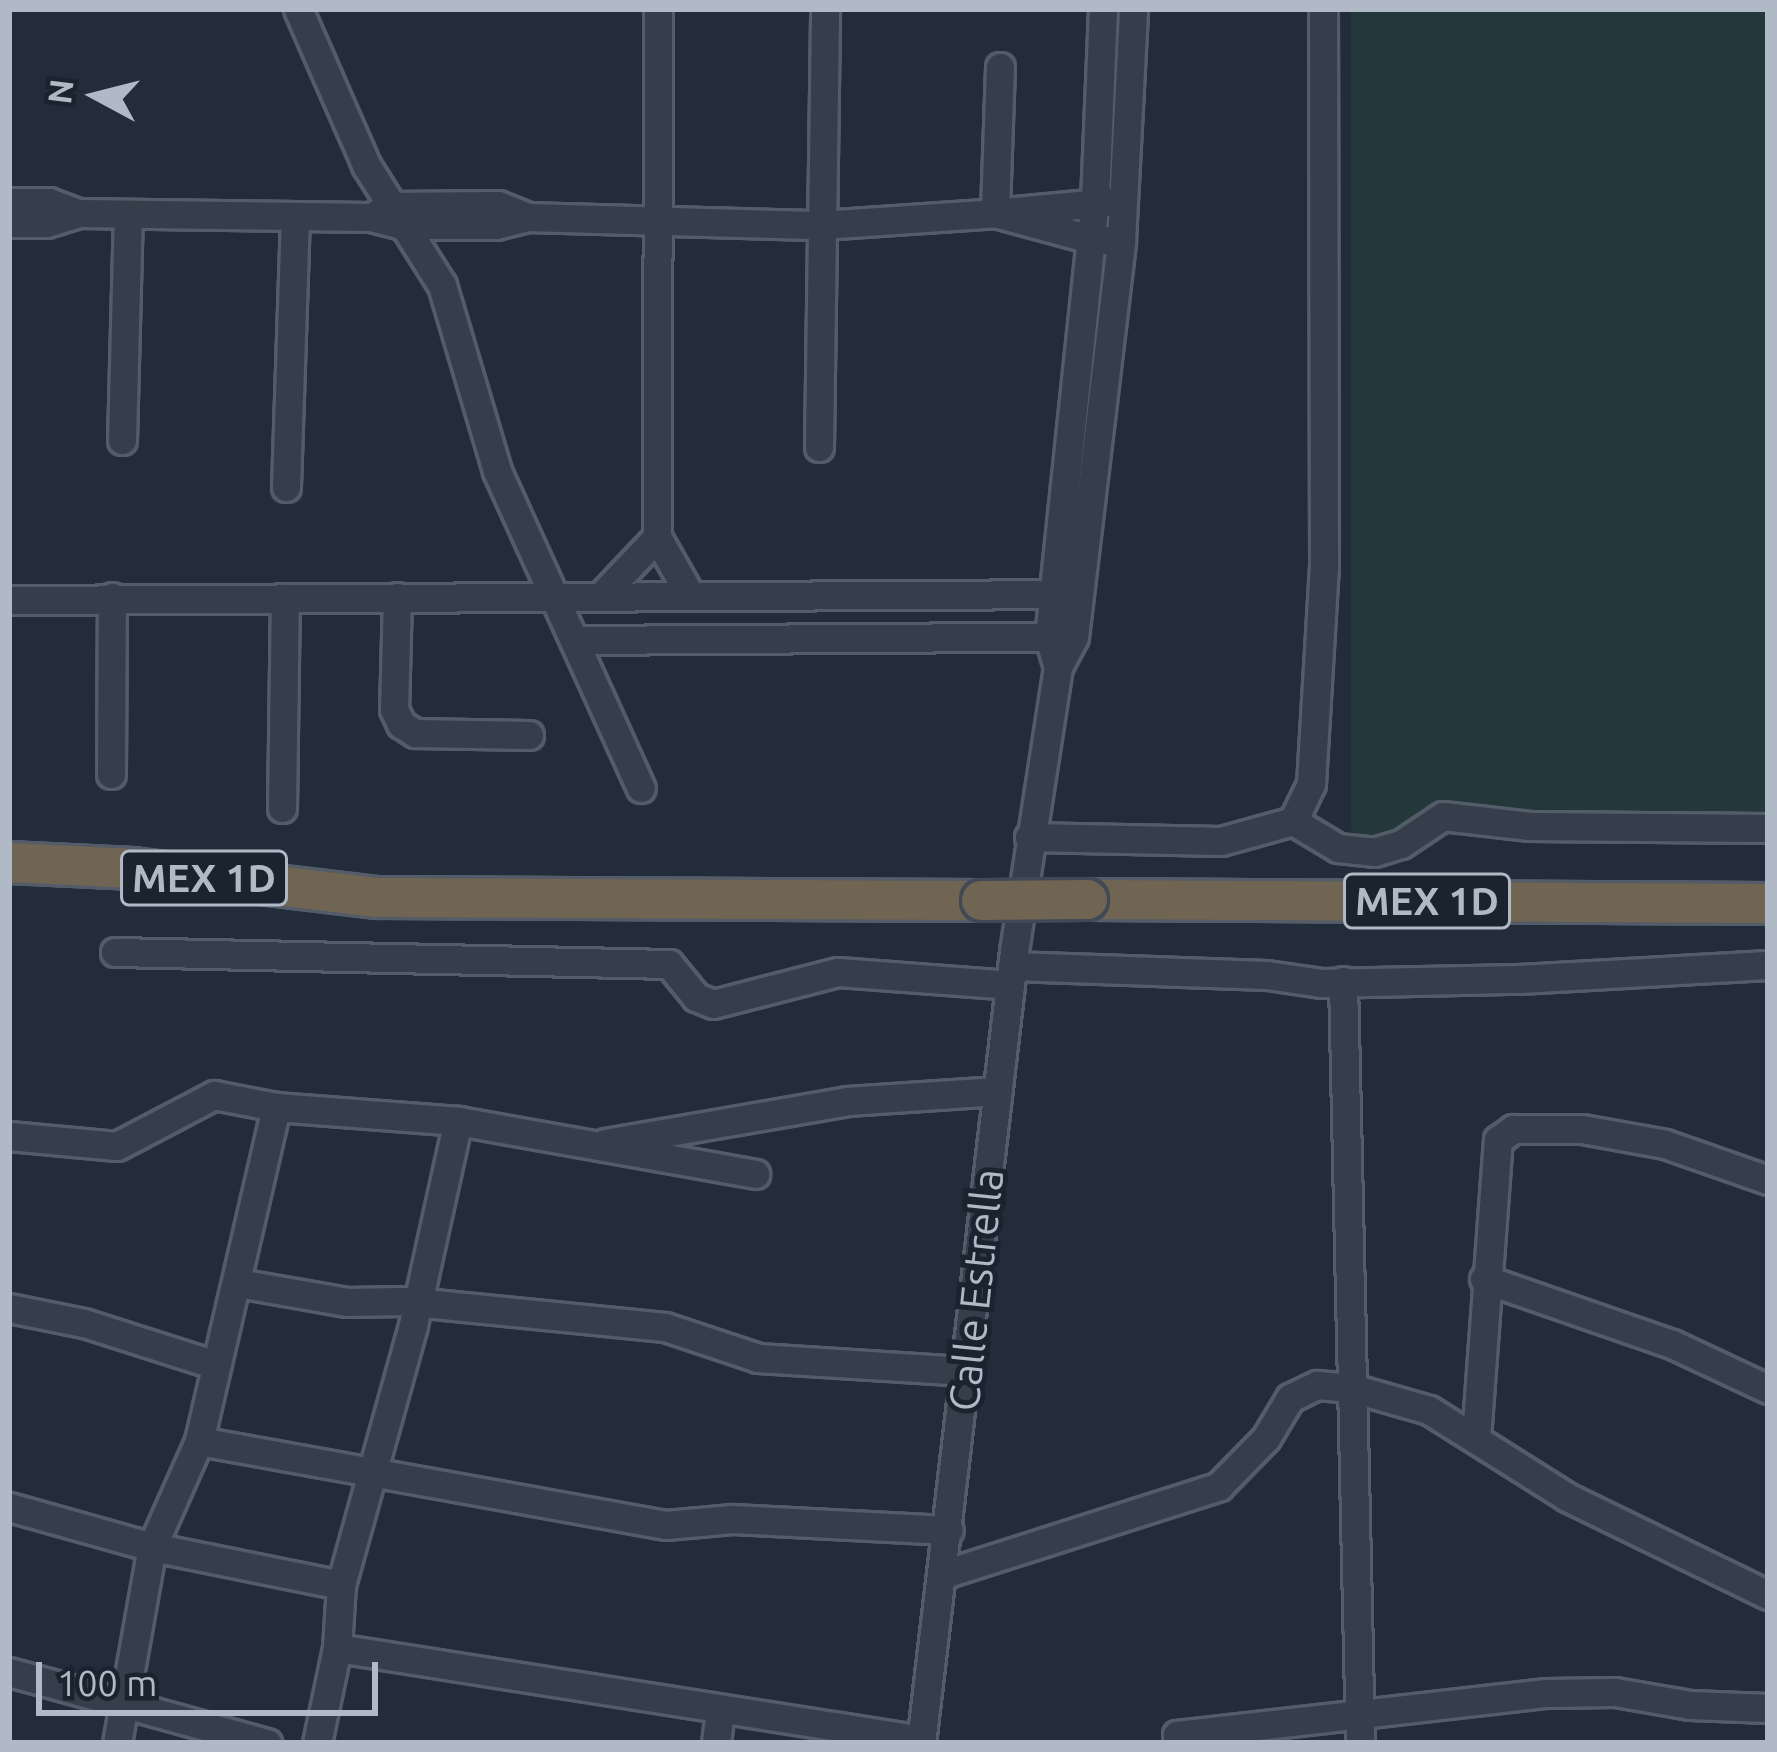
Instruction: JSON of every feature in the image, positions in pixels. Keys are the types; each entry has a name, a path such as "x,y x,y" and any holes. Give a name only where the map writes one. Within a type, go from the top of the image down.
{"highway":[{"name":"MEX 1D","path":"9,862 133,868 376,897 1768,903"}],"street":[{"path":"298,9 387,216 452,309 470,390 497,471 641,788"},
{"path":"658,9 657,537 690,595"},
{"path":"819,447 825,9"},
{"path":"575,640 1062,637 1095,200 1103,9"},
{"path":"1066,593 1121,242 1133,9"},
{"path":"1029,836 1221,841 1293,820 1311,784 1322,680 1323,9"},
{"path":"1102,58 1133,59"},
{"path":"995,213 1000,67"},
{"path":"9,202 49,202 78,213 387,216 496,225 527,217 821,225 995,213 1095,200 1125,203"},
{"path":"9,223 46,224 78,213"},
{"path":"995,213 1091,239 1121,242"},
{"path":"122,440 128,214"},
{"path":"286,487 295,216"},
{"path":"602,595 657,537"},
{"path":"9,600 1066,593"},
{"path":"111,774 112,597"},
{"path":"397,597 394,709 400,724 415,733 529,735"},
{"path":"282,808 285,598"},
{"name":"Calle Estrella","path":"921,1742 1011,975 1062,637"},
{"path":"1293,820 1338,848 1374,852 1401,844 1443,816 1529,826 1768,828"},
{"path":"115,952 669,964 696,997 712,1004 838,972 1343,981 1519,979 1768,964"},
{"path":"1343,981 1360,1743"},
{"path":"582,1147 848,1101 998,1091"},
{"path":"9,1136 117,1146 214,1095 276,1107 458,1121 582,1147 755,1174"},
{"path":"117,1743 152,1547 199,1441 276,1107"},
{"path":"317,1743 338,1648 340,1585 417,1302 458,1121"},
{"path":"1475,1438 1498,1139 1513,1129 1582,1129 1665,1144 1768,1180"},
{"path":"1484,1279 1672,1344 1768,1389"},
{"path":"238,1283 347,1302 417,1302 665,1327 758,1358 967,1372"},
{"path":"9,1308 83,1323 215,1365"},
{"path":"944,1574 1200,1494 1238,1471 1289,1398 1317,1385 1352,1388 1429,1409 1567,1497 1768,1595"},
{"path":"199,1441 667,1525 732,1519 949,1529"},
{"path":"9,1507 152,1547 340,1585"},
{"path":"338,1648 921,1742"},
{"path":"9,1672 267,1743"},
{"path":"1178,1743 1177,1735 1358,1710 1615,1692 1690,1705 1768,1708"},
{"path":"716,1743 720,1712"}],"green space":[{"path":"1351,9 1768,9 1768,836 1351,836"}]}
